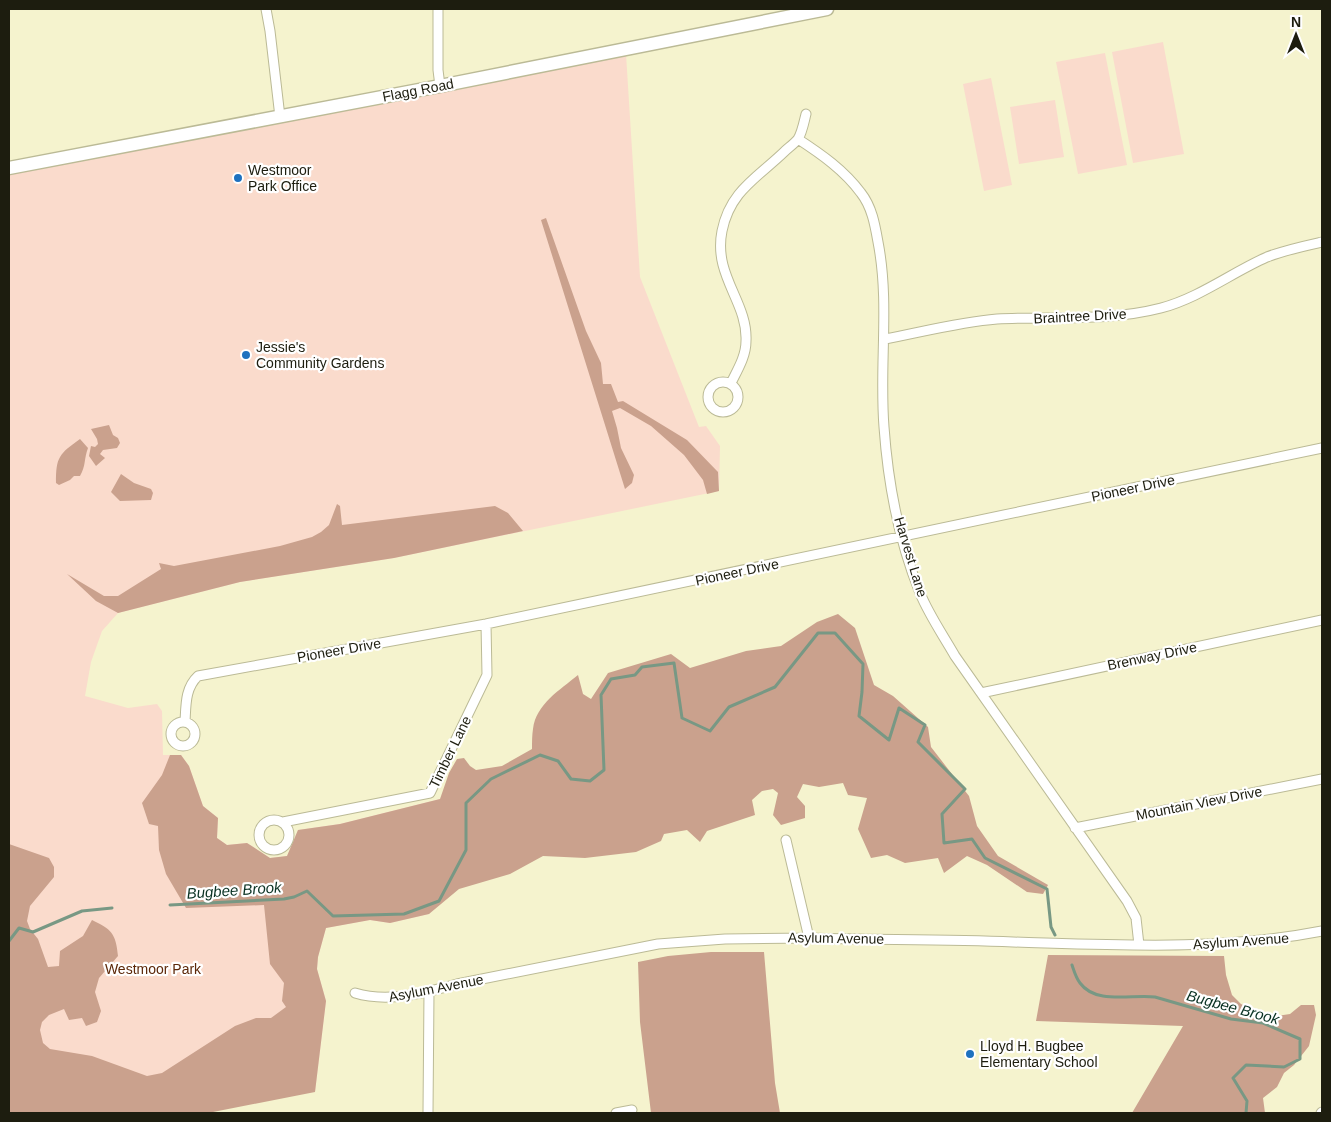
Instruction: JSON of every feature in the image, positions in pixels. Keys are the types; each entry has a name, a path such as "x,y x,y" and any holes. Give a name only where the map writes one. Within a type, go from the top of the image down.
{"street":[{"path":"266,9 280,117"},
{"path":"438,9 438,70 440,86"},
{"name":"Flagg Road","path":"9,168 440,86 827,9"},
{"path":"732,383 743,360 746,330 722,264 721,248 725,219 731,204 739,192 798,139 806,114"},
{"name":"Harvest Lane","path":"798,139 824,156 848,178 867,202 875,222 882,259 884,285 885,339 882,390 890,480 902,537 920,595 932,619 955,656 1133,912 1137,925 1139,945"},
{"name":"Braintree Drive","path":"885,339 956,325 996,320 1123,316 1161,308 1194,296 1267,258 1322,242"},
{"name":"Pioneer Drive","path":"185,722 187,694 191,683 198,676 486,624 1322,448"},
{"name":"Brenway Drive","path":"981,692 1322,620"},
{"name":"Timber Lane","path":"283,822 430,793 487,675 486,624"},
{"name":"Mountain View Drive","path":"1075,828 1322,779"},
{"path":"786,840 809,938"},
{"name":"Asylum Avenue","path":"355,993 382,998 429,992 457,984 658,944 725,939 809,938 1139,945 1244,943 1322,931"},
{"path":"428,1113 429,992"},
{"path":"616,1113 632,1110"}],"green space":[{"path":"1163,42 1184,154 1133,163 1112,52"},
{"path":"1105,53 1127,165 1078,174 1056,62"},
{"name":"Westmoor Park","path":"626,54 640,277 699,427 706,426 720,446 719,491 394,558 240,582 118,613 102,631 91,662 85,696 128,708 157,704 162,711 163,755 181,755 189,766 203,806 218,818 217,838 227,845 247,843 270,858 287,856 298,830 340,824 440,799 429,914 390,923 370,920 326,928 318,957 317,969 326,1001 315,1092 9,1113 9,174"},
{"path":"991,78 1012,185 984,191 963,84"},
{"path":"1055,100 1064,157 1019,164 1010,107"}],"shaded area":[{"path":"546,218 586,331 601,363 603,384 611,384 618,402 623,401 687,440 718,472 719,491 707,494 703,480 684,455 651,426 620,408 612,411 621,448 634,475 632,483 625,489 541,220"},
{"path":"109,425 113,435 118,438 120,443 117,448 103,450 100,454 105,458 96,466 89,456 91,446 95,447 98,444 91,429"},
{"path":"80,439 88,448 82,472 80,476 74,476 59,485 56,483 56,474 60,457"},
{"path":"121,474 134,483 151,489 153,493 151,500 120,501 111,492"},
{"path":"337,504 340,506 342,525 495,506 508,513 523,531 394,558 240,582 118,613 96,601 67,574 104,596 118,596 161,569 159,563 174,566 280,546 312,537 329,525"},
{"path":"838,614 855,628 874,685 893,696 928,727 931,747 969,796 977,826 998,856 1048,885 1043,894 1027,892 987,865 967,856 944,873 938,858 905,863 887,855 871,858 858,829 867,798 848,795 843,783 819,787 803,784 797,797 805,806 805,818 781,825 773,815 778,793 773,789 762,791 752,800 755,815 707,831 700,842 687,830 664,834 661,841 636,852 585,858 543,856 510,874 459,889 429,914 390,923 370,920 326,928 318,957 317,969 326,1001 315,1092 208,1113 9,1113 9,844 49,858 54,867 54,877 30,906 27,921 30,929 38,939 48,967 59,966 60,951 83,936 92,920 108,929 116,942 118,956 99,978 95,992 101,1011 97,1022 86,1026 82,1018 69,1020 64,1009 49,1015 42,1022 40,1030 43,1043 50,1049 92,1056 147,1076 162,1073 235,1026 256,1018 271,1018 286,1007 282,1001 284,983 270,964 264,905 186,908 166,874 159,850 158,826 149,824 142,803 162,775 170,755 181,755 189,766 203,806 218,818 217,838 227,845 247,843 270,858 287,856 298,830 340,824 440,799 449,773 457,759 464,758 476,770 502,766 532,749 533,729 539,712 550,698 578,675 583,694 591,699 608,673 671,654 690,668 746,651 781,646 817,622"},
{"path":"711,952 764,952 775,1083 780,1113 651,1113 640,1022 638,962 668,956"},
{"path":"1048,955 1224,956 1226,975 1232,995 1241,1004 1270,1017 1290,1014 1301,1005 1314,1005 1316,1015 1309,1046 1294,1065 1284,1073 1277,1087 1263,1098 1265,1113 1132,1113 1183,1026 1036,1021"}],"waterway":[{"name":"Bugbee Brook","path":"170,905 284,899 307,891 333,916 404,914 439,901 466,850 466,803 491,779 540,755 558,761 571,779 590,781 604,770 601,695 611,679 635,675 642,667 674,663 682,718 710,731 729,707 775,687 818,633 835,633 863,664 859,716 889,740 899,708 925,725 918,742 965,789 942,814 944,843 972,839 985,858 1047,889 1051,927 1055,935"},
{"path":"9,941 19,928 33,932 82,911 112,908"},
{"name":"Bugbee Brook","path":"1072,965 1080,983 1087,990 1095,994 1115,997 1155,997 1231,1019 1263,1023 1300,1039 1300,1059 1284,1067 1246,1065 1233,1078 1247,1101 1246,1113"}],"place":[{"name":"Westmoor Park Office","path":"238,178"},
{"name":"Jessie's Community Gardens","path":"246,355"},
{"name":"Lloyd H. Bugbee Elementary School","path":"970,1054"}]}
